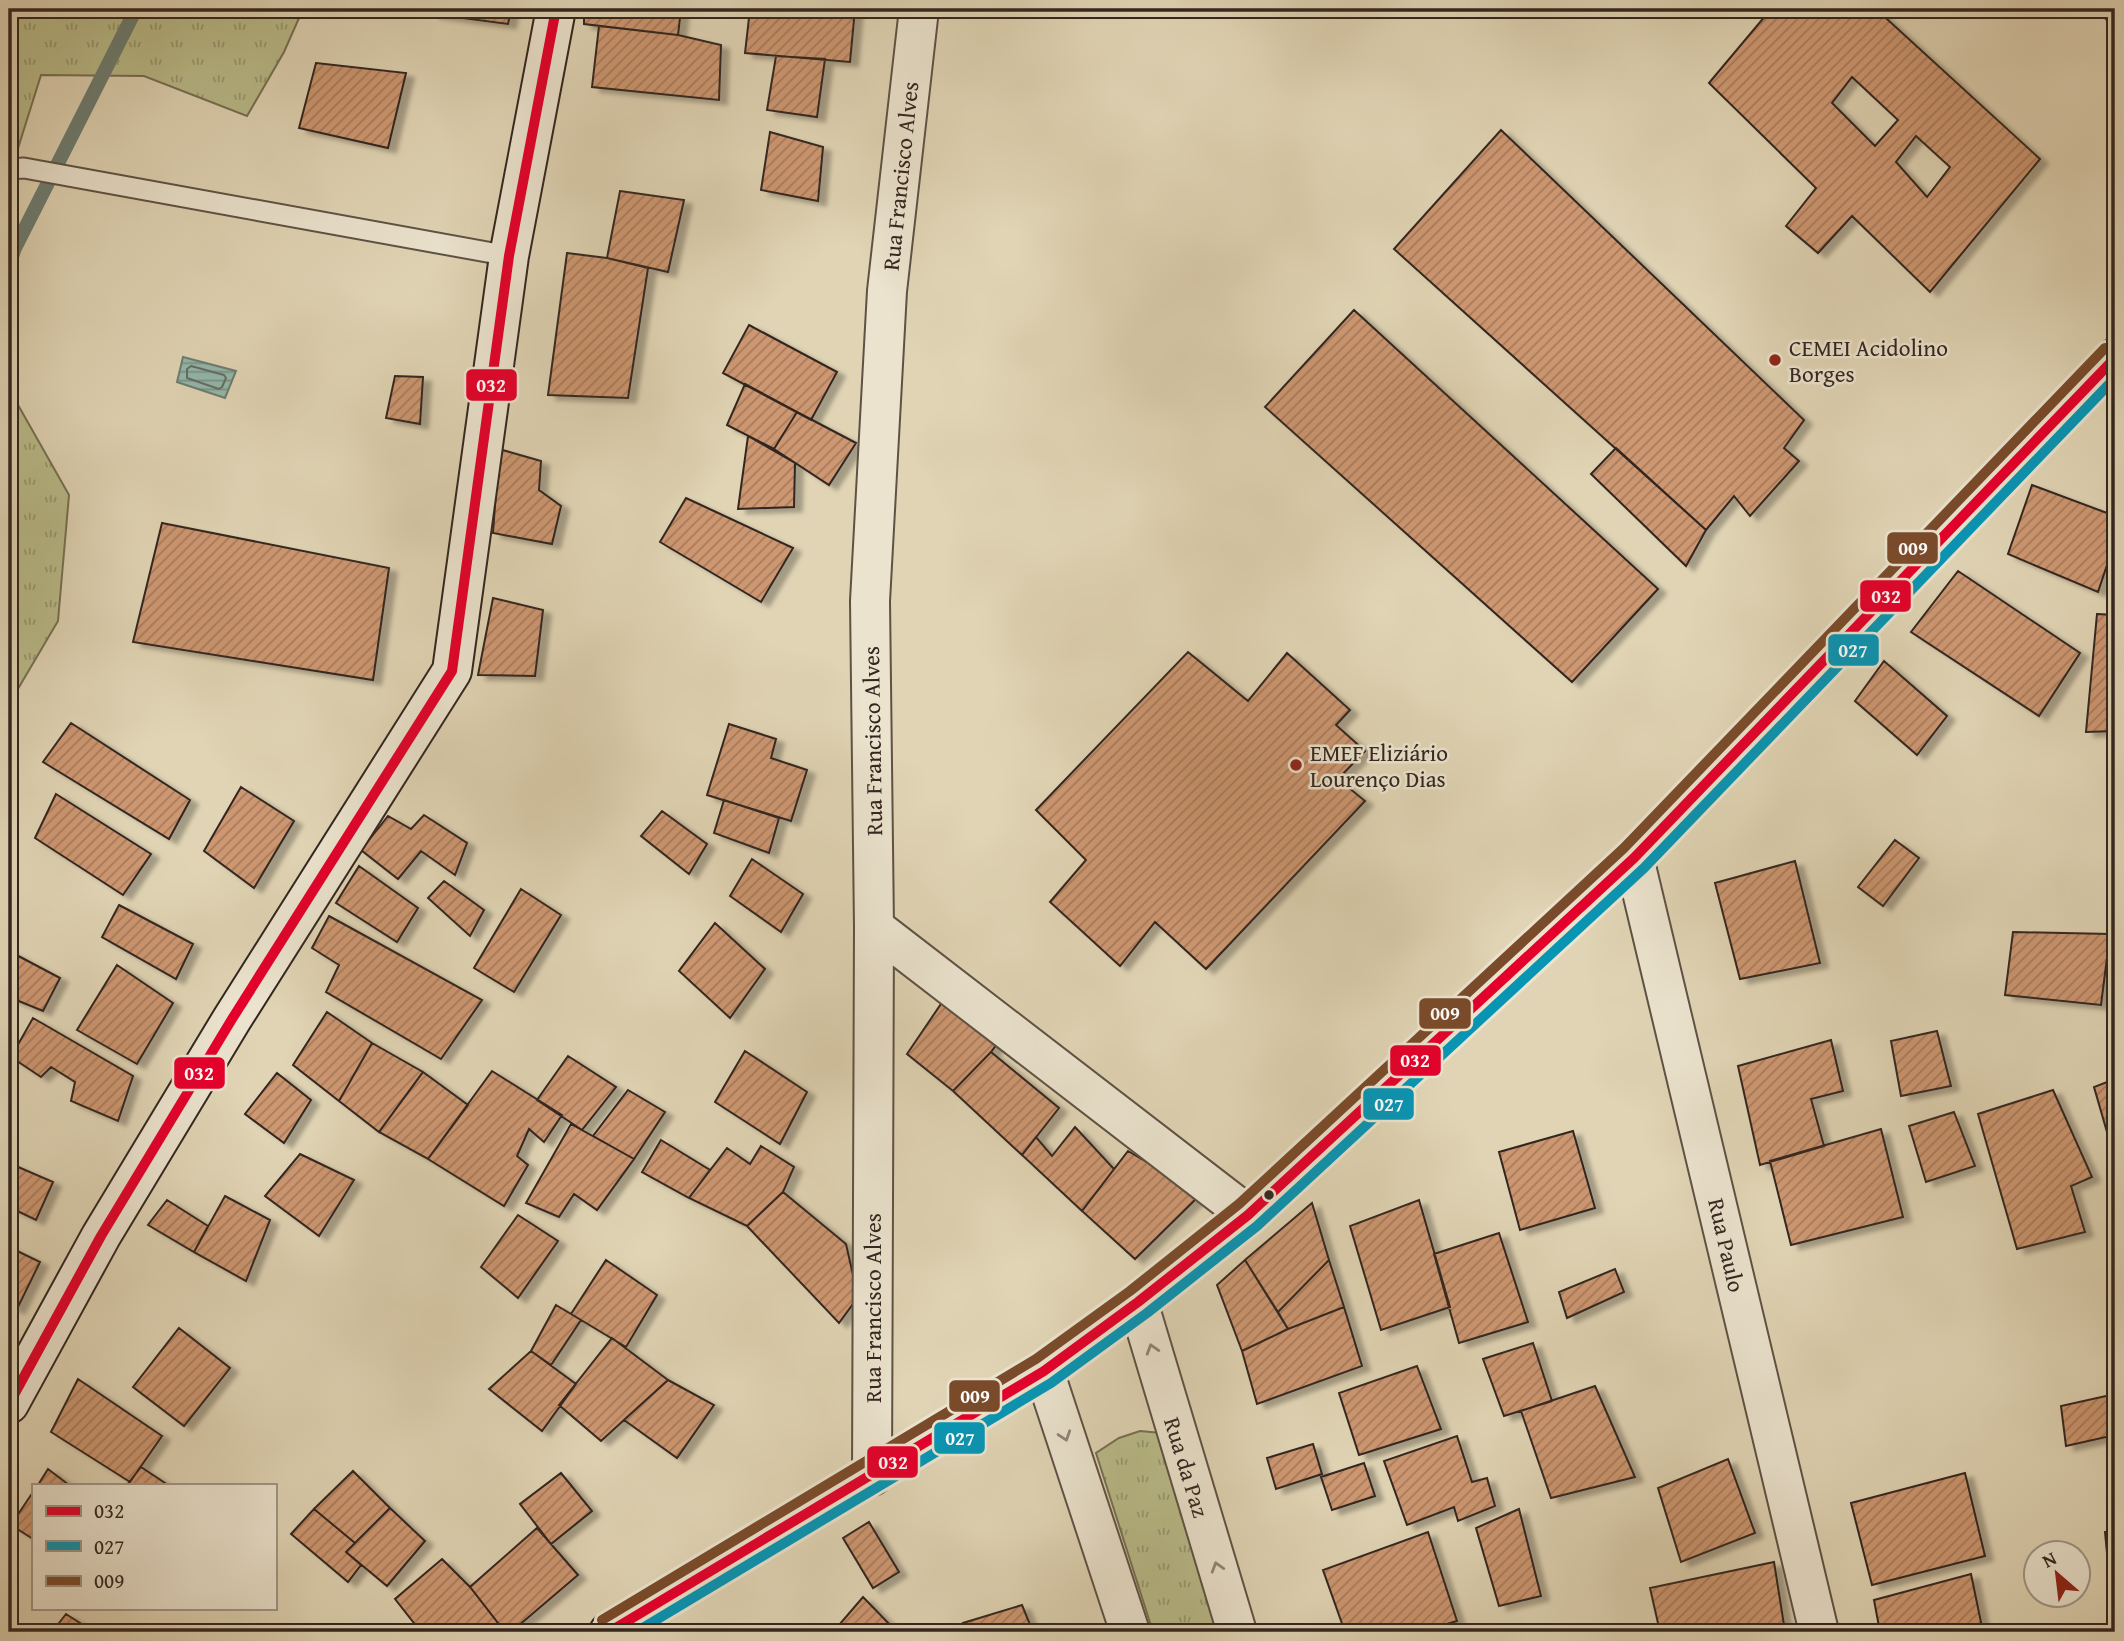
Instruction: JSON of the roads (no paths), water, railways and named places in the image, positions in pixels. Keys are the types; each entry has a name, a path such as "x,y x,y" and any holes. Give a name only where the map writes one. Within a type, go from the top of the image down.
{"street":[{"path":"9,1404 101,1236 218,1042 452,671 509,256 556,9"},
{"name":"Rua Francisco Alves","path":"872,1476 874,927 870,601 887,291 919,9"},
{"path":"610,1632 1044,1371 1138,1302 1248,1215 1634,858 2115,358"},
{"name":"Rua Paulo","path":"1634,858 1819,1632"},
{"path":"874,927 1248,1215"},
{"name":"Rua da Paz","path":"1138,1302 1237,1632"},
{"path":"1044,1371 1130,1632"}],"lane":[{"path":"9,169 24,168 509,256"}],"water":[{"path":"183,357 236,371 225,398 177,382"}],"waterway":[{"path":"9,265 15,248 136,9"}],"place":[{"name":"CEMEI Acidolino Borges","path":"1775,360"},
{"name":"EMEF Eliziário Lourenço Dias","path":"1296,765"}]}
